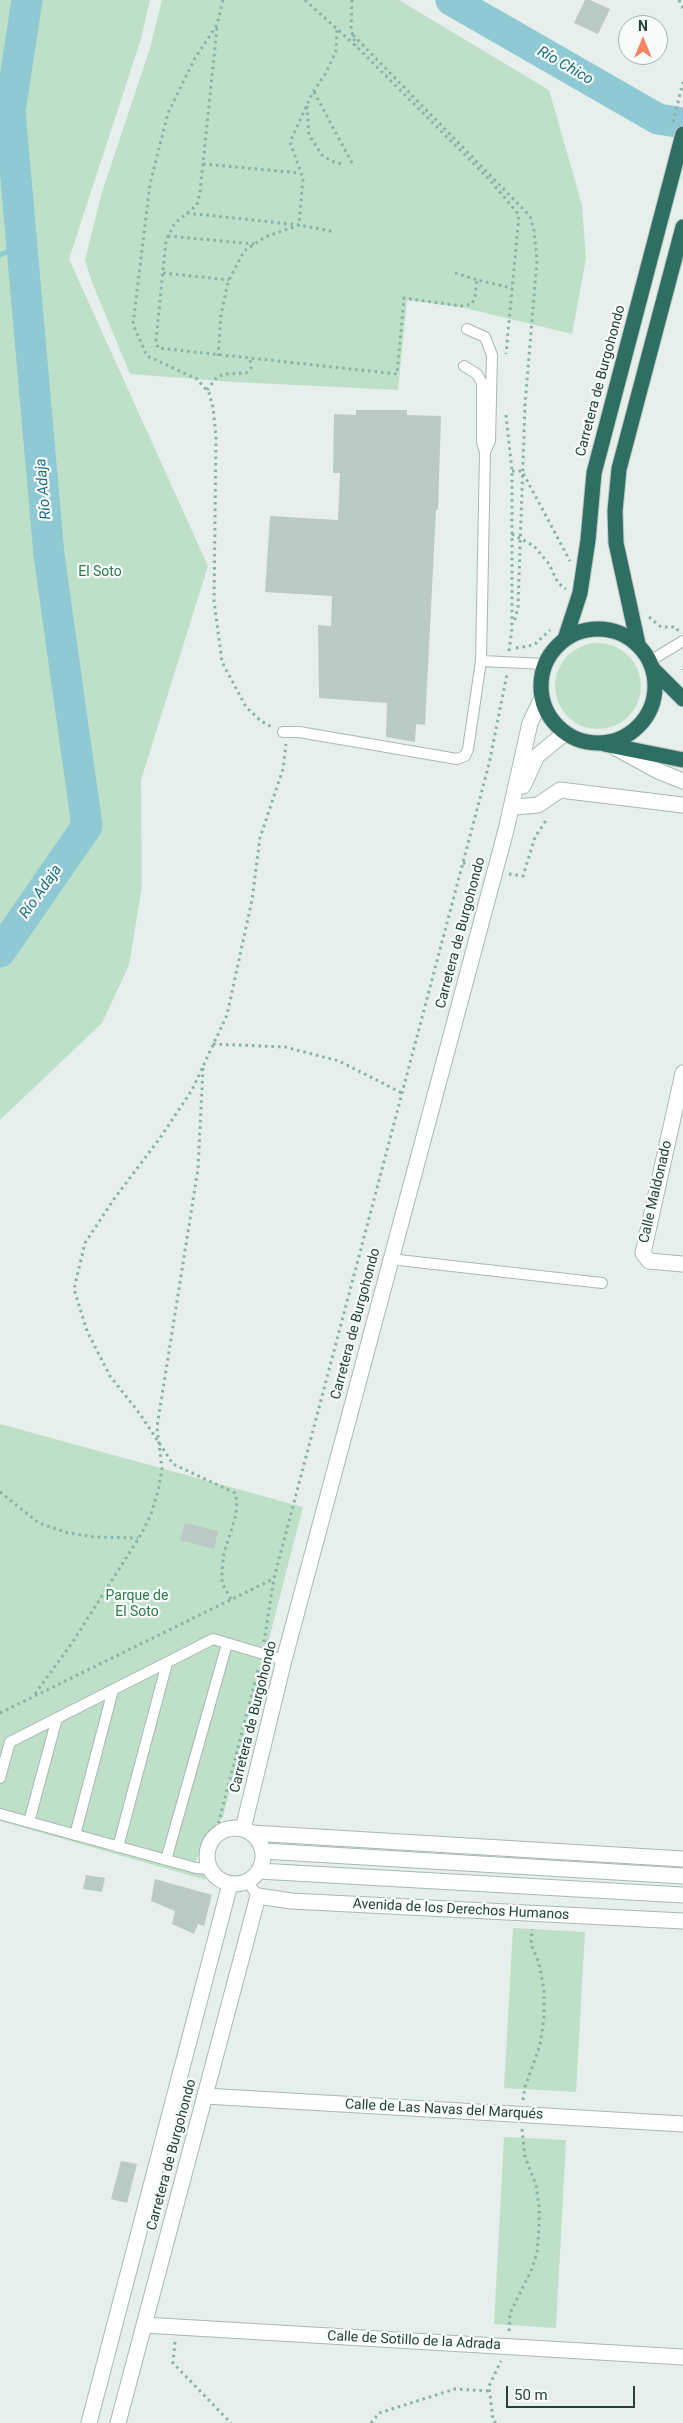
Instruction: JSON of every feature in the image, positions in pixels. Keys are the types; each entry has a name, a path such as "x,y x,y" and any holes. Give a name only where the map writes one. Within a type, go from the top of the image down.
{"highway":[{"name":"Carretera de Burgohondo","path":"565,639 573,592 588,540 594,473 683,134"},
{"path":"683,227 618,477 615,511 616,543 638,644 652,665 683,699"},
{"path":"638,644 621,633 602,629 583,631 565,639 553,650 545,664 541,681 542,698 555,723 565,733 582,741 683,760"},
{"path":"606,744 628,735 643,722 652,706 656,688 652,665"}],"street":[{"name":"Carretera de Burgohondo","path":"247,1831 284,1660 506,830 530,723 542,698"},
{"name":"Carretera de Burgohondo","path":"506,830 529,769 537,756 565,733"},
{"path":"606,744 658,771 683,781"},
{"path":"516,807 538,805 560,790 683,806"},
{"name":"Calle Maldonado","path":"683,1073 643,1253 649,1262 683,1264"},
{"path":"247,1831 257,1838 263,1851 262,1865 253,1876 230,1884 203,1869 212,1840 225,1829 683,1859"},
{"path":"263,1851 683,1876"},
{"name":"Avenida de los Derechos Humanos","path":"253,1876 683,1895"},
{"path":"89,2423 230,1884"},
{"name":"Carretera de Burgohondo","path":"118,2423 258,1896"},
{"name":"Avenida de los Derechos Humanos","path":"258,1896 291,1901 683,1921"},
{"name":"Calle de Las Navas del Marqués","path":"205,2096 683,2124"},
{"name":"Calle de Sotillo de la Adrada","path":"144,2325 683,2357"}],"lane":[{"path":"283,732 299,732 457,759 465,756 468,749 481,661 486,452 490,441 492,355 485,337 467,329"},
{"path":"464,366 477,374 482,383 482,442 486,452"},
{"path":"652,665 683,641"},
{"path":"481,661 545,664"},
{"path":"390,1259 602,1283"},
{"path":"0,1778 10,1742 213,1639 284,1660"},
{"path":"166,1860 227,1644"},
{"path":"118,1846 167,1662"},
{"path":"76,1835 113,1690"},
{"path":"28,1822 57,1718"},
{"path":"0,1814 203,1869"},
{"path":"253,1876 258,1896"}],"path":[{"path":"223,0 217,25 197,205 174,222 168,236 156,342 158,348 397,374 404,298 461,306 472,304 476,296 477,280"},
{"path":"305,0 357,47 489,179 519,215 505,363"},
{"path":"352,0 350,14 357,47"},
{"path":"680,0 683,8"},
{"path":"217,25 195,58 168,113 150,184 134,324 147,356 197,379 207,390 213,407 216,437 214,601 222,662 246,708 261,722 283,732 286,744 283,769 260,838 252,900 227,1015 192,1090 85,1243 74,1289 86,1331 110,1376 173,1464 235,1493 237,1501 236,1515 224,1553 222,1570 222,1583 231,1600"},
{"path":"300,225 303,178 290,142 294,129 313,92 326,73 336,50 337,30"},
{"path":"353,35 530,216 536,244 536,260 525,405 518,607 512,629"},
{"path":"675,116 683,82"},
{"path":"313,92 352,163"},
{"path":"307,106 310,135 326,158 342,164"},
{"path":"203,164 300,174"},
{"path":"186,213 300,225 335,232"},
{"path":"218,356 221,315 229,280 244,251 281,230 300,225"},
{"path":"168,236 256,244"},
{"path":"163,273 229,280"},
{"path":"455,273 512,288"},
{"path":"207,390 217,378 225,374 246,374 251,368 250,359"},
{"path":"203,1869 207,1834 218,1824 262,1653 274,1578 489,764 507,680 512,629 512,471 505,411"},
{"path":"512,471 522,471"},
{"path":"522,471 566,557 572,562"},
{"path":"512,534 519,536 534,546 549,564 558,583 573,592 565,598"},
{"path":"646,611 649,619 661,627 676,627 683,641"},
{"path":"510,649 534,645 553,626"},
{"path":"463,863 494,872 523,876 536,837 548,817"},
{"path":"213,1044 285,1047 339,1062 402,1093"},
{"path":"35,1694 72,1643 138,1538 151,1514 158,1491 162,1468 157,1427 198,1169 204,1065"},
{"path":"0,1492 39,1523 68,1533 96,1537 138,1538"},
{"path":"0,1712 274,1578"},
{"path":"176,2327 173,2362 231,2423"},
{"path":"496,2423 493,2420 489,2386 508,2347"},
{"path":"371,2423 379,2413 455,2389 489,2391"}],"green space":[{"name":"El Soto","path":"0,0 150,0 141,39 69,259 208,566 141,780 142,886 129,965 102,1023 0,1120"},
{"path":"162,0 399,0 549,90 582,205 586,259 572,334 465,308 407,300 398,390 234,382 130,374 91,280 85,260 102,192 150,48"},
{"path":"598,643 615,646 629,655 638,669 641,686 638,703 629,717 615,726 598,729 581,726 567,717 558,703 555,686 558,669 567,655 581,646"},
{"name":"Parque de El Soto","path":"0,1424 303,1507 223,1817 206,1835 195,1864 204,1873 206,1880 0,1821"},
{"path":"513,1928 585,1932 576,2092 504,2088"},
{"path":"504,2137 566,2140 556,2328 494,2324"}],"building":[{"path":"585,0 590,0 610,9 598,34 574,23"},
{"path":"356,410 407,410 407,415 441,416 438,510 436,510 425,725 416,724 415,742 386,737 387,703 319,698 318,625 331,626 332,596 265,592 270,516 338,520 340,473 333,473 334,414 356,415"},
{"path":"185,1523 218,1531 214,1549 180,1540"},
{"path":"86,1875 105,1878 102,1892 83,1889"},
{"path":"155,1879 212,1895 204,1926 198,1924 194,1934 172,1924 175,1911 151,1901"},
{"path":"121,2161 137,2164 127,2203 111,2199"}],"waterway":[{"name":"Río Adaja","path":"0,952 87,826 49,555 10,111 27,0"},
{"name":"Río Chico","path":"451,0 658,119 683,123"},
{"path":"0,255 22,245"}]}
